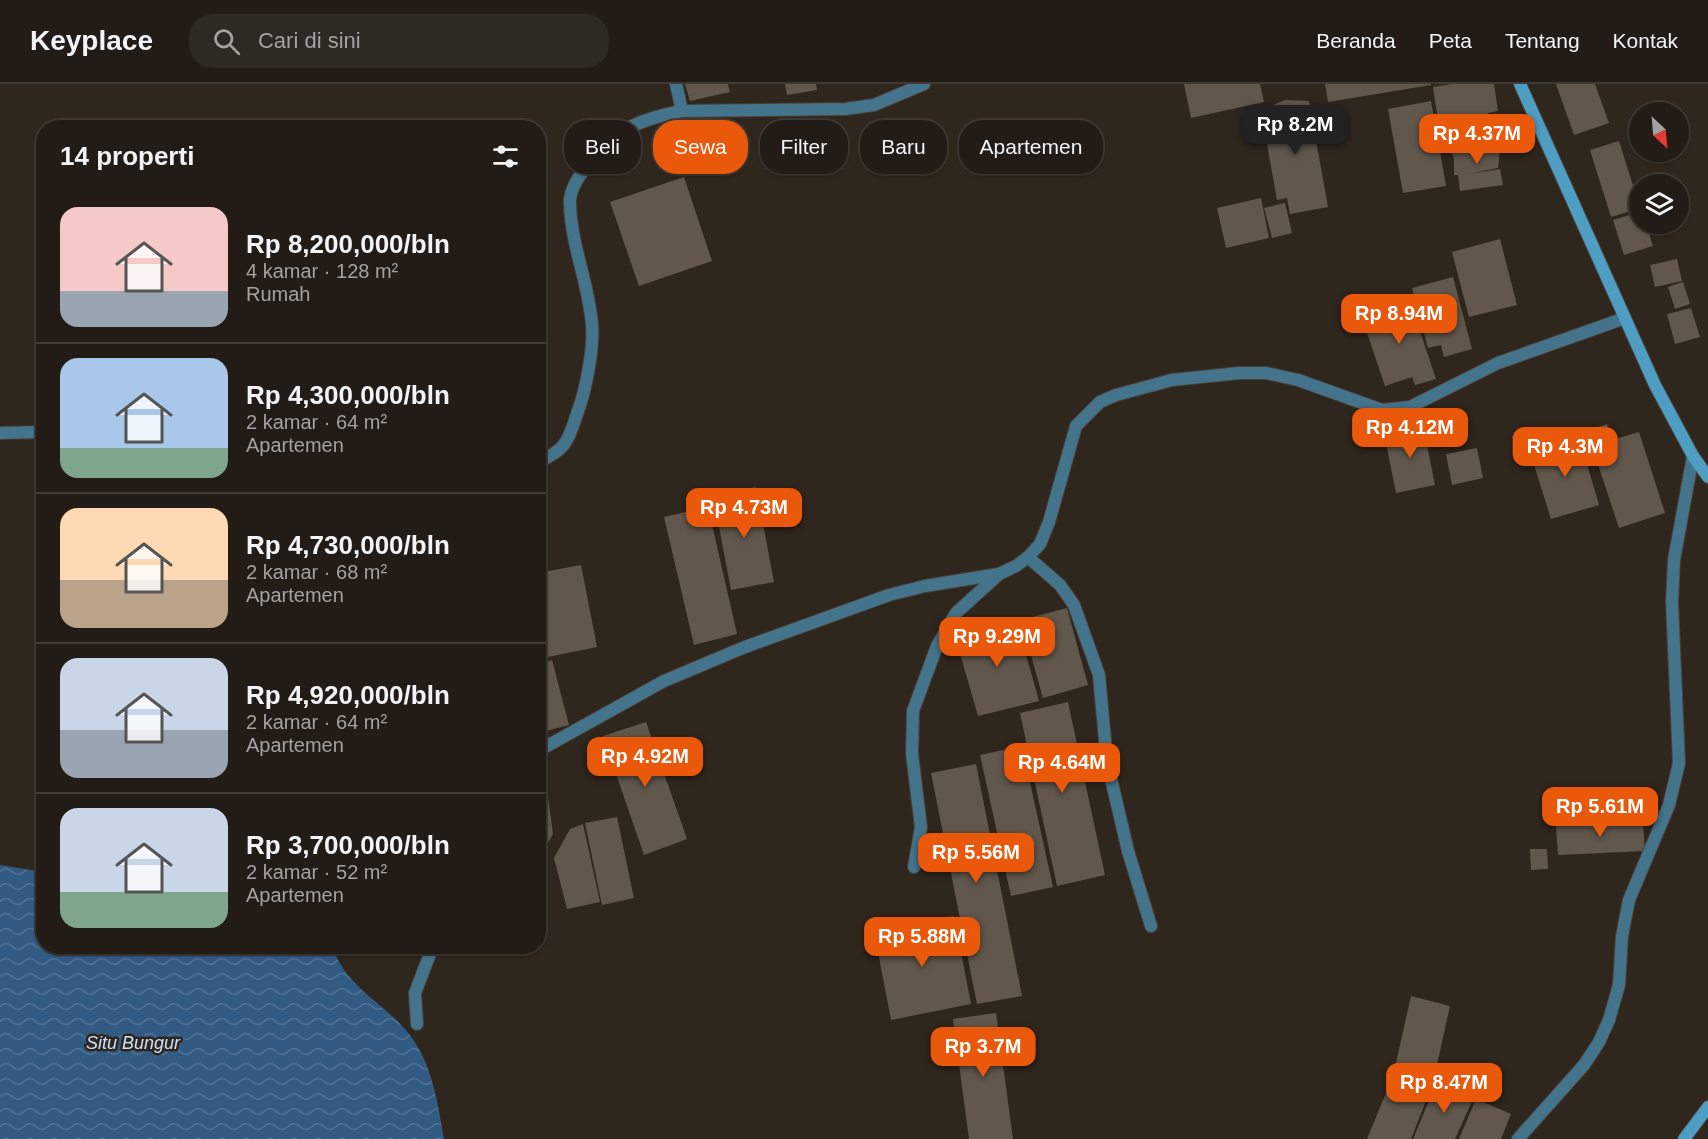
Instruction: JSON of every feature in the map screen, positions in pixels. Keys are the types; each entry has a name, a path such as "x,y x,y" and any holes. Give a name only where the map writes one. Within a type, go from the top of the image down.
{"street":[{"path":"676,84 682,111"},
{"path":"546,459 555,455 567,443 585,390 592,327 572,230 570,200 579,177 605,142 657,116 682,111 845,109 873,105 924,84"},
{"path":"1520,84 1655,385 1693,456 1708,477"},
{"path":"546,747 664,681 745,647 889,595 925,586 999,574 1016,566 1040,544 1076,426 1100,402 1116,395 1172,380 1239,373 1266,373 1298,380 1375,408 1396,410 1410,407 1498,363 1625,318"},
{"path":"0,433 36,432"},
{"path":"1518,1139 1584,1065 1599,1042 1609,1020 1619,984 1622,936 1629,900 1669,805 1679,763 1672,602 1674,560 1693,456"},
{"path":"1028,557 1060,585 1074,605 1099,675 1107,762 1128,851 1151,927"},
{"path":"914,867 921,827 912,754 913,711 937,646 956,613 999,574"},
{"path":"417,1024 415,993 430,954"},
{"path":"1684,1139 1708,1107"}],"water":[{"name":"Situ Bungur","path":"0,865 36,871 36,954 336,954 345,971 363,991 404,1028 421,1053 432,1080 444,1139 0,1139"}],"building":[{"path":"685,84 728,84 730,92 690,101"},
{"path":"785,84 816,84 817,90 787,95"},
{"path":"1184,84 1260,84 1264,102 1191,118"},
{"path":"1325,84 1431,84 1431,85 1328,102"},
{"path":"1452,84 1494,84 1498,111 1488,113 1494,124 1492,138 1445,145 1441,120 1438,121 1433,87"},
{"path":"1556,84 1595,84 1609,123 1574,135"},
{"path":"1285,100 1309,101 1328,207 1290,214 1287,198 1277,200 1261,110"},
{"path":"1431,101 1446,186 1403,193 1388,109"},
{"path":"1493,139 1500,151 1498,168 1468,174 1500,169 1503,185 1460,191 1458,175 1454,175 1454,159 1449,146"},
{"path":"1619,141 1629,174 1629,211 1611,217 1590,150"},
{"path":"684,177 712,261 639,286 610,202"},
{"path":"1261,198 1269,238 1226,248 1217,208"},
{"path":"1285,203 1292,233 1272,238 1264,208"},
{"path":"1629,215 1629,234 1649,234 1653,246 1624,255 1613,220"},
{"path":"1500,239 1517,305 1469,317 1452,252"},
{"path":"1677,259 1682,281 1655,287 1650,265"},
{"path":"1453,277 1472,349 1444,357 1441,345 1428,348 1412,288"},
{"path":"1683,282 1690,304 1675,309 1668,287"},
{"path":"1410,301 1436,379 1415,385 1412,377 1385,386 1362,318"},
{"path":"1691,308 1700,337 1675,344 1667,314"},
{"path":"1607,424 1612,440 1639,432 1665,513 1619,528 1587,431"},
{"path":"1423,425 1435,485 1396,493 1384,433"},
{"path":"1531,430 1537,446 1518,453 1512,436"},
{"path":"1579,437 1599,505 1551,519 1530,452"},
{"path":"1477,448 1483,478 1452,485 1446,454"},
{"path":"756,487 774,582 731,590 713,495"},
{"path":"708,507 737,634 694,645 664,517"},
{"path":"581,565 597,647 546,657 546,572"},
{"path":"1067,608 1088,685 1043,698 1021,620"},
{"path":"1016,619 1039,701 978,716 955,636"},
{"path":"552,660 569,725 546,731 546,662"},
{"path":"1068,702 1105,875 1057,886 1020,713"},
{"path":"646,722 687,839 644,855 603,736"},
{"path":"1022,746 1053,887 1011,896 980,755"},
{"path":"976,764 1022,996 977,1004 931,773"},
{"path":"546,783 553,834 546,846"},
{"path":"617,817 634,898 602,905 585,823"},
{"path":"1643,822 1645,851 1558,855 1556,826"},
{"path":"583,824 600,902 567,909 554,858 570,829"},
{"path":"1530,849 1547,849 1548,869 1531,870"},
{"path":"954,916 971,1004 891,1020 874,931"},
{"path":"1411,996 1450,1006 1433,1083 1411,1139 1367,1139 1393,1076"},
{"path":"996,1013 1013,1139 969,1139 953,1019"},
{"path":"1437,1081 1474,1097 1455,1139 1413,1139"},
{"path":"1476,1099 1511,1114 1501,1139 1459,1139"}]}
